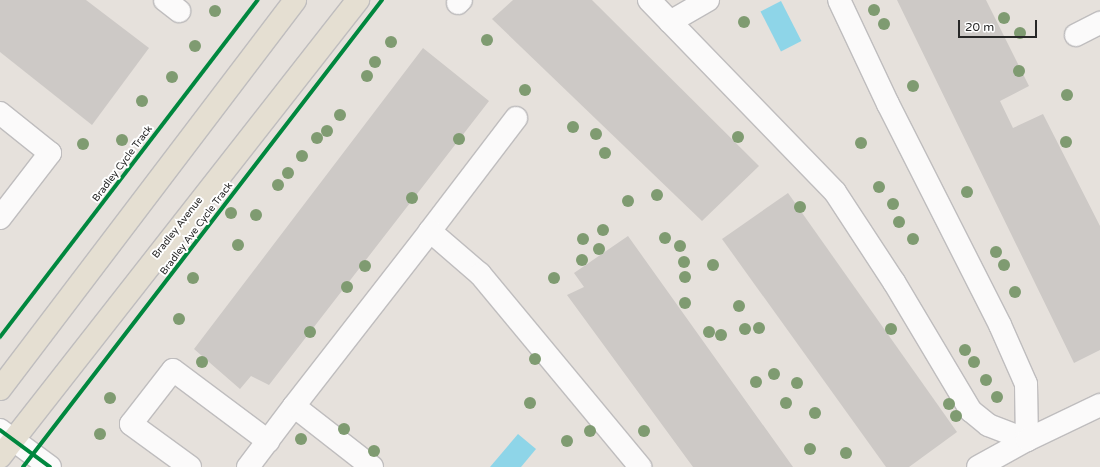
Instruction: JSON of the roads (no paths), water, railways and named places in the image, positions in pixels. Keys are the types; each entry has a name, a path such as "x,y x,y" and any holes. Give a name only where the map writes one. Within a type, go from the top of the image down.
{"main road":[{"path":"0,389 295,0"},
{"name":"Bradley Avenue","path":"0,457 7,435 358,0"}],"street":[{"path":"649,0 835,192 894,282 971,410 988,425 1027,440"},
{"path":"670,22 708,0"},
{"path":"839,0 892,111 1000,325 1026,384 1027,440"},
{"path":"1076,35 1100,24"},
{"path":"0,113 50,153 0,218"},
{"path":"248,467 516,118"},
{"path":"430,231 480,274 640,467"},
{"path":"190,467 131,424 173,370 268,441"},
{"path":"978,467 1027,440 1100,405"},
{"path":"294,406 372,467"},
{"path":"7,435 50,467"}],"water":[{"path":"781,1 801,41 781,52 761,11"},
{"path":"518,434 536,449 521,467 490,467"}]}
